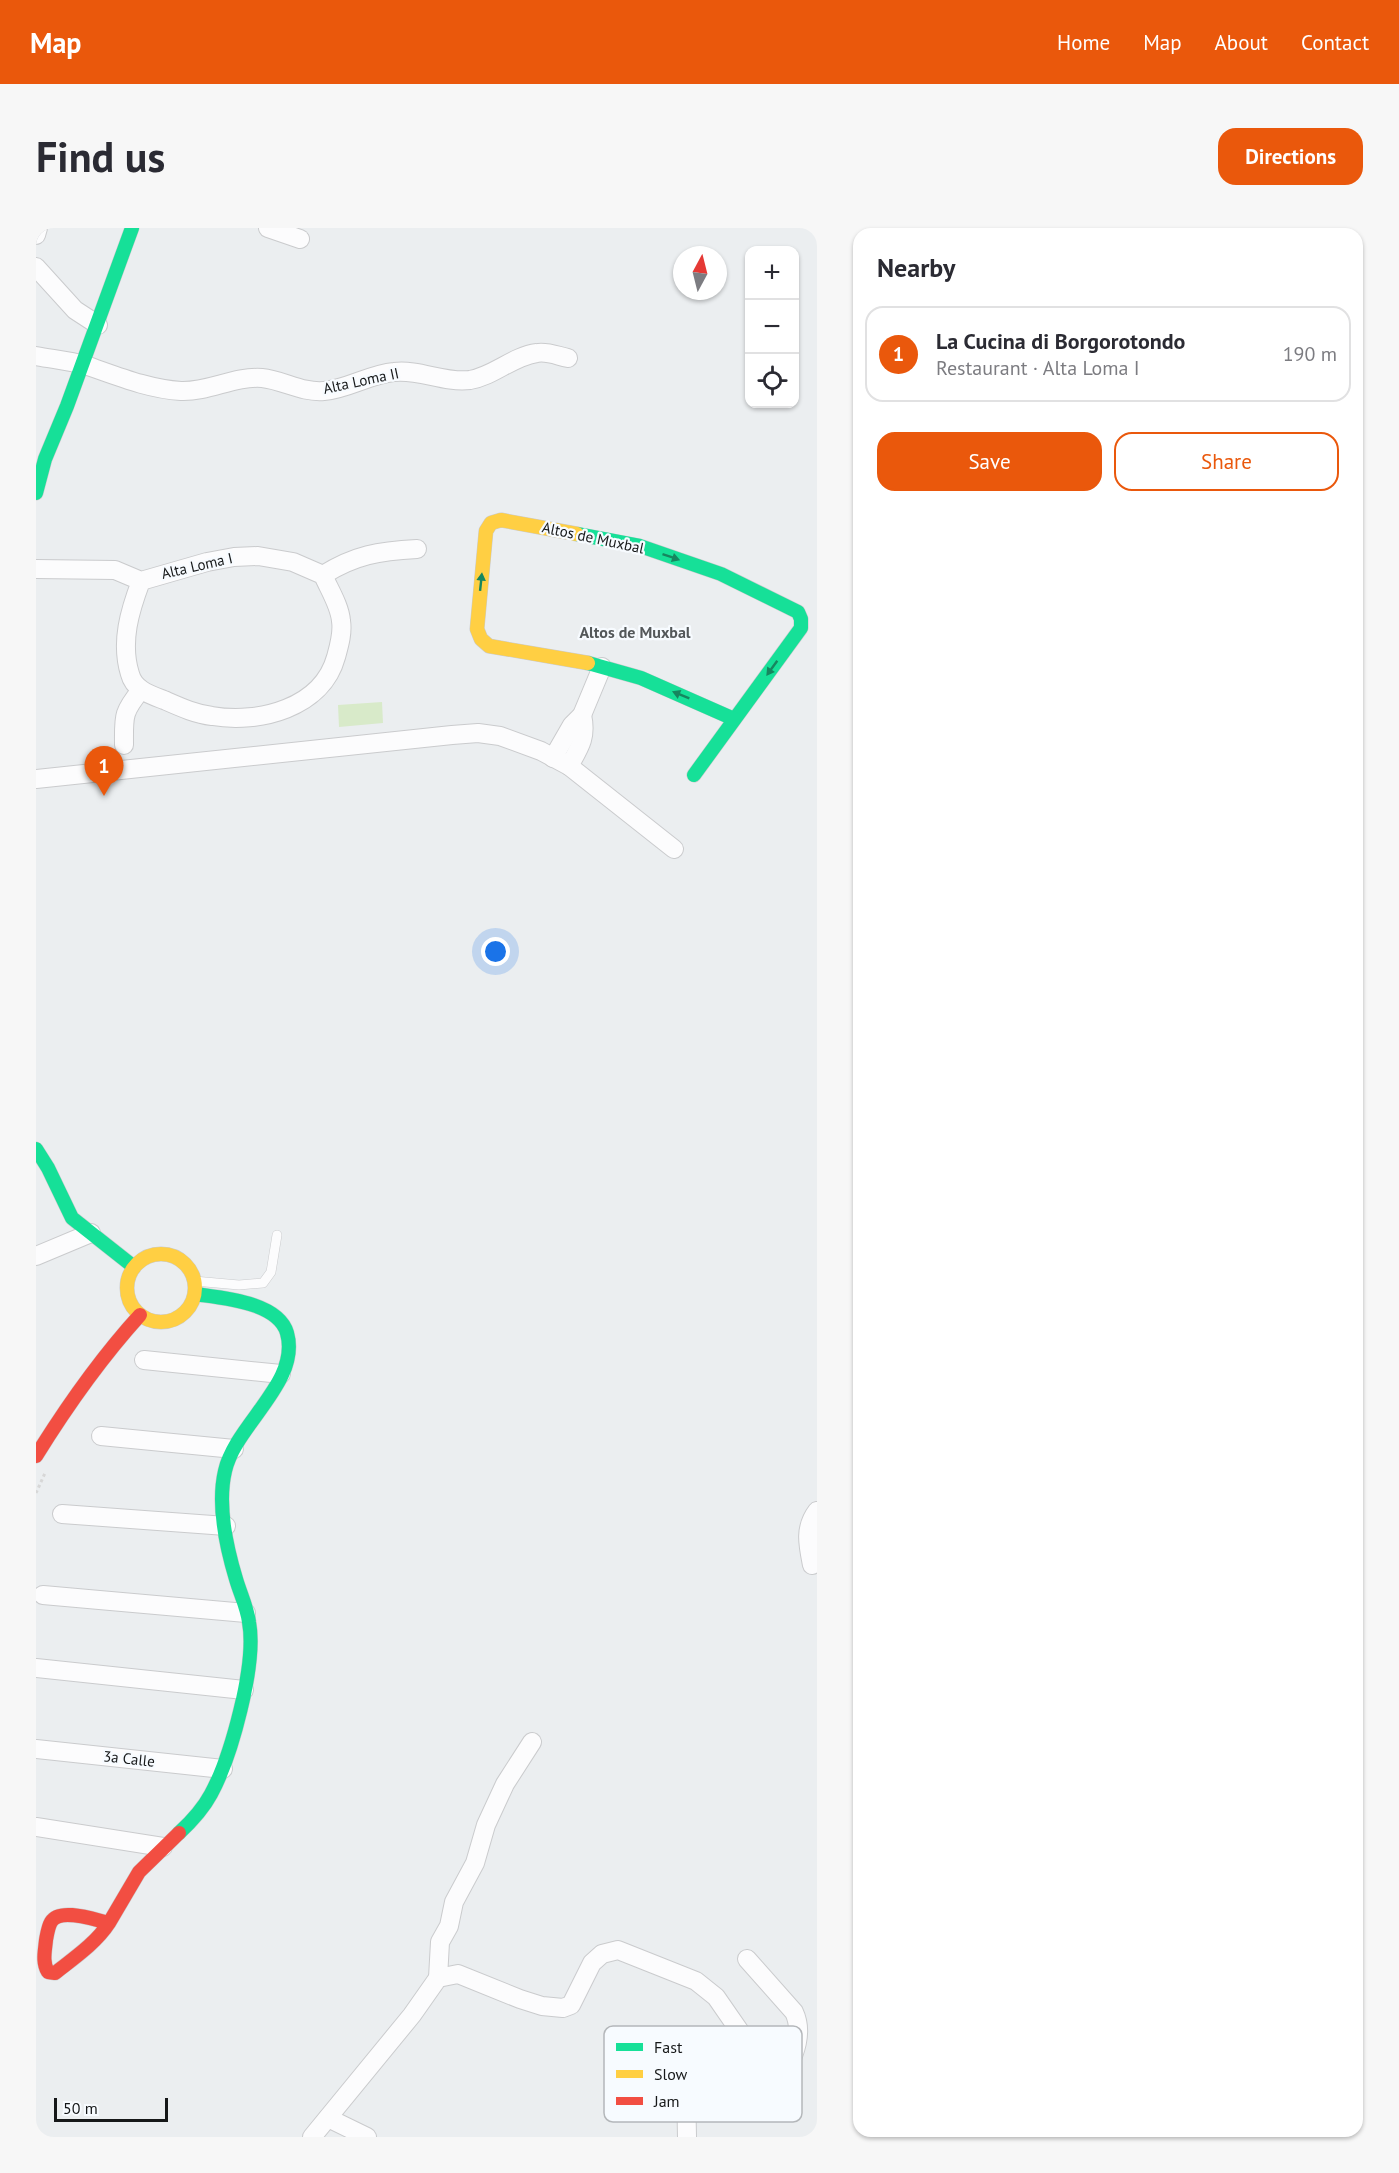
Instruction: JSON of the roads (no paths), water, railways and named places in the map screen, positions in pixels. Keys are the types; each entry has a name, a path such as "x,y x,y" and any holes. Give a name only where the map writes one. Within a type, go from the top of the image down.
{"street":[{"path":"36,236 38,228"},
{"path":"36,493 41,464 65,411 132,228"},
{"path":"268,228 300,239"},
{"path":"36,267 75,310 98,325"},
{"name":"Alta Loma II","path":"36,356 82,364 132,382 183,391 208,389 237,379 249,378 264,378 281,381 297,388 324,391 393,372 411,372 452,381 485,375 536,352 568,358"},
{"name":"Altos de Muxbal","path":"694,775 801,628 798,612 721,574 640,546 501,520 491,523 486,531 477,629 480,640 489,646 577,660 641,678 734,719"},
{"path":"124,745 124,720 128,706 141,690 185,710 212,717 259,716 300,703 318,690 326,679 334,663 340,642 342,622 322,575 343,562 363,556 390,550 417,549"},
{"name":"Alta Loma I","path":"36,568 115,570 141,580 234,556 250,556 293,561 322,575"},
{"name":"Alta Loma I","path":"141,580 126,631 130,675 141,690"},
{"path":"561,762 580,746 585,729 582,716 602,667"},
{"path":"36,779 478,732 500,736 561,762 674,849"},
{"path":"36,1149 48,1168 72,1218 134,1267"},
{"path":"36,1256 91,1233"},
{"path":"156,1255 168,1255 180,1260 189,1269 194,1287 190,1307 180,1317 166,1322 152,1321 140,1315 131,1305 127,1292 128,1279 134,1267 144,1259 156,1255"},
{"path":"109,1923 65,1914 56,1917 50,1923 44,1965 48,1972 55,1973 66,1965 109,1923 130,1884 147,1861 203,1808 212,1795 223,1769 244,1690 251,1627 235,1575 222,1503 225,1469 240,1436 278,1381 290,1355 285,1328 273,1315 259,1307 194,1287"},
{"path":"36,1456 71,1400 112,1346 140,1315"},
{"path":"144,1360 281,1374"},
{"path":"101,1436 234,1449"},
{"path":"812,1565 807,1541 808,1526 817,1511"},
{"path":"62,1514 226,1526"},
{"path":"43,1595 246,1612"},
{"path":"36,1668 244,1690"},
{"path":"312,2137 411,2015 438,1978 440,1942 449,1926 454,1902 475,1863 486,1825 505,1784 532,1742"},
{"name":"3a Calle","path":"36,1749 223,1769"},
{"path":"36,1827 163,1847"},
{"path":"438,1978 458,1974 520,1999 542,2006 563,2008 571,2005 592,1963 602,1954 618,1950 696,1981 716,1997 737,2026"},
{"path":"747,1959 794,2012 800,2026"},
{"path":"328,2118 368,2137"}],"lane":[{"path":"194,1287 263,1283 271,1272 277,1234"}],"place":[{"name":"La Cucina di Borgorotondo","path":"104,796"}],"district":[{"name":"Altos de Muxbal","path":"635,632"}]}
